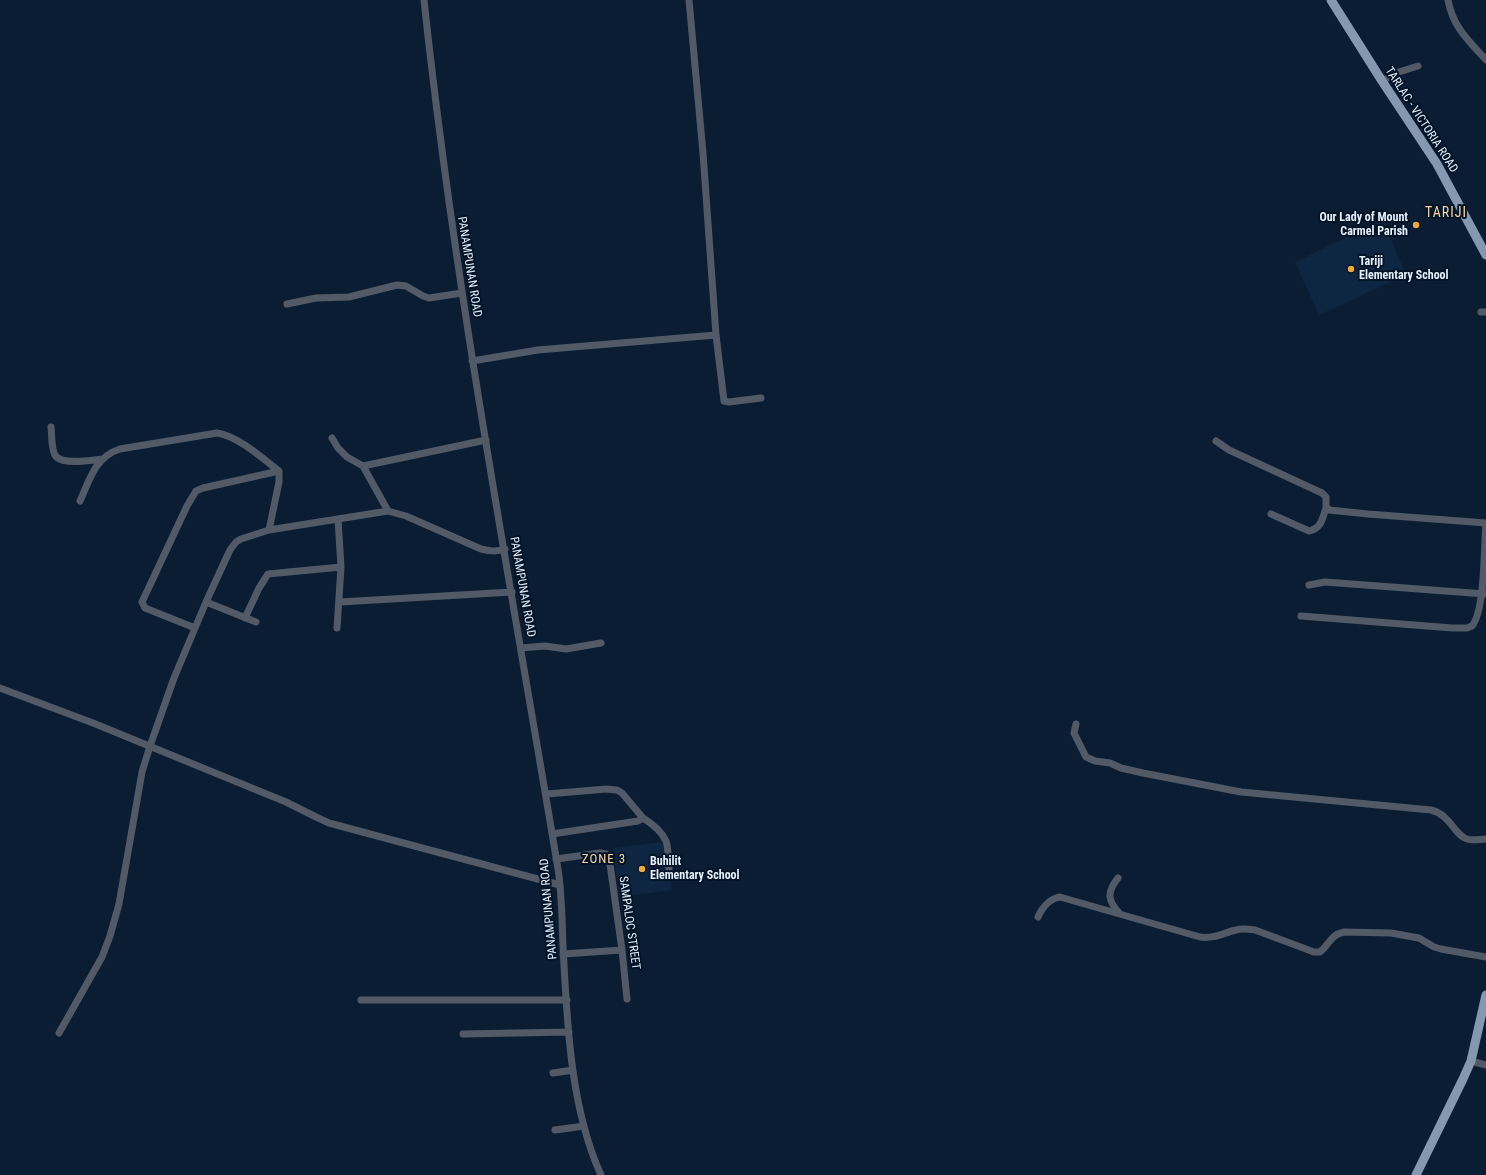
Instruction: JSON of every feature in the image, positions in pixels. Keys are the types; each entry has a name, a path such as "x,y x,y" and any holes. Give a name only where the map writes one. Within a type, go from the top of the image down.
{"main road":[{"name":"TARLAC - VICTORIA ROAD","path":"1331,0 1437,164 1486,254"},
{"path":"1416,1175 1471,1061 1484,1016 1486,995"}],"street":[{"name":"PANAMPUNAN ROAD","path":"424,0 438,131 472,361 547,794 560,885 563,954 573,1070 584,1126 601,1175"},
{"path":"689,0 704,153 716,335 724,401 729,402 761,398"},
{"path":"1448,0 1451,14 1455,23 1464,37 1486,60"},
{"path":"1382,81 1400,72 1418,66"},
{"path":"287,304 316,298 349,296 397,285 406,286 423,296 430,298 462,293"},
{"path":"472,361 538,350 716,335"},
{"path":"51,427 54,454 58,458 74,461 103,459"},
{"path":"80,501 93,471 109,453 120,449 217,433 226,434 233,438 279,471"},
{"path":"332,438 338,448 347,457 363,466 388,511"},
{"path":"363,466 486,440"},
{"path":"1216,441 1228,450 1322,493 1326,497 1326,508 1319,527 1316,530 1309,531 1270,514"},
{"path":"269,530 279,482 279,471"},
{"path":"195,628 145,608 142,602 143,597 190,501 196,491 203,488 279,471"},
{"path":"1326,508 1340,512 1486,523"},
{"path":"59,1033 102,957 115,921 142,772 150,746 174,678 195,628 230,550 236,542 269,530 388,511 406,516 481,549 498,551 504,550"},
{"path":"1302,616 1452,628 1466,628 1472,626 1475,622 1484,594 1486,515"},
{"path":"338,519 341,567 338,628"},
{"path":"245,618 259,588 268,574 341,567"},
{"path":"1309,585 1325,582 1484,594"},
{"path":"340,602 512,592"},
{"path":"206,602 256,622"},
{"path":"522,648 544,646 566,649 601,643"},
{"path":"0,688 66,712 150,746 286,802 316,818 329,823 560,885"},
{"path":"1076,724 1074,733 1086,757 1095,761 1110,763 1128,770 1241,792 1431,810 1439,812 1445,817 1463,837 1475,840 1486,839"},
{"path":"547,794 613,788 622,793 643,818 650,823 666,841 669,870"},
{"path":"552,834 638,822 643,818"},
{"name":"SAMPALOC STREET","path":"556,860 600,853 606,854 609,857 622,950 627,999"},
{"path":"1118,878 1110,890 1109,897 1112,906 1120,914"},
{"path":"1038,916 1052,898 1060,896 1200,937 1216,937 1245,928 1255,930 1314,952 1320,952 1332,936 1338,933 1391,933 1419,938 1441,950 1486,957"},
{"path":"563,954 622,950"},
{"path":"361,1000 567,1000"},
{"path":"463,1034 569,1032"},
{"path":"1471,1061 1486,1064"},
{"path":"553,1073 573,1070"},
{"path":"555,1130 584,1126"}],"shaded area":[{"name":"Tariji Elementary School","path":"1383,220 1406,275 1319,315 1295,262"},
{"name":"Buhilit Elementary School","path":"664,842 672,890 619,897 613,848"}],"place":[{"name":"Our Lady of Mount Carmel Parish","path":"1416,225"},
{"name":"Tariji Elementary School","path":"1351,269"},
{"name":"Buhilit Elementary School","path":"642,869"}],"district":[{"name":"TARIJI","path":"1446,213"},
{"name":"ZONE 3","path":"604,860"}]}
